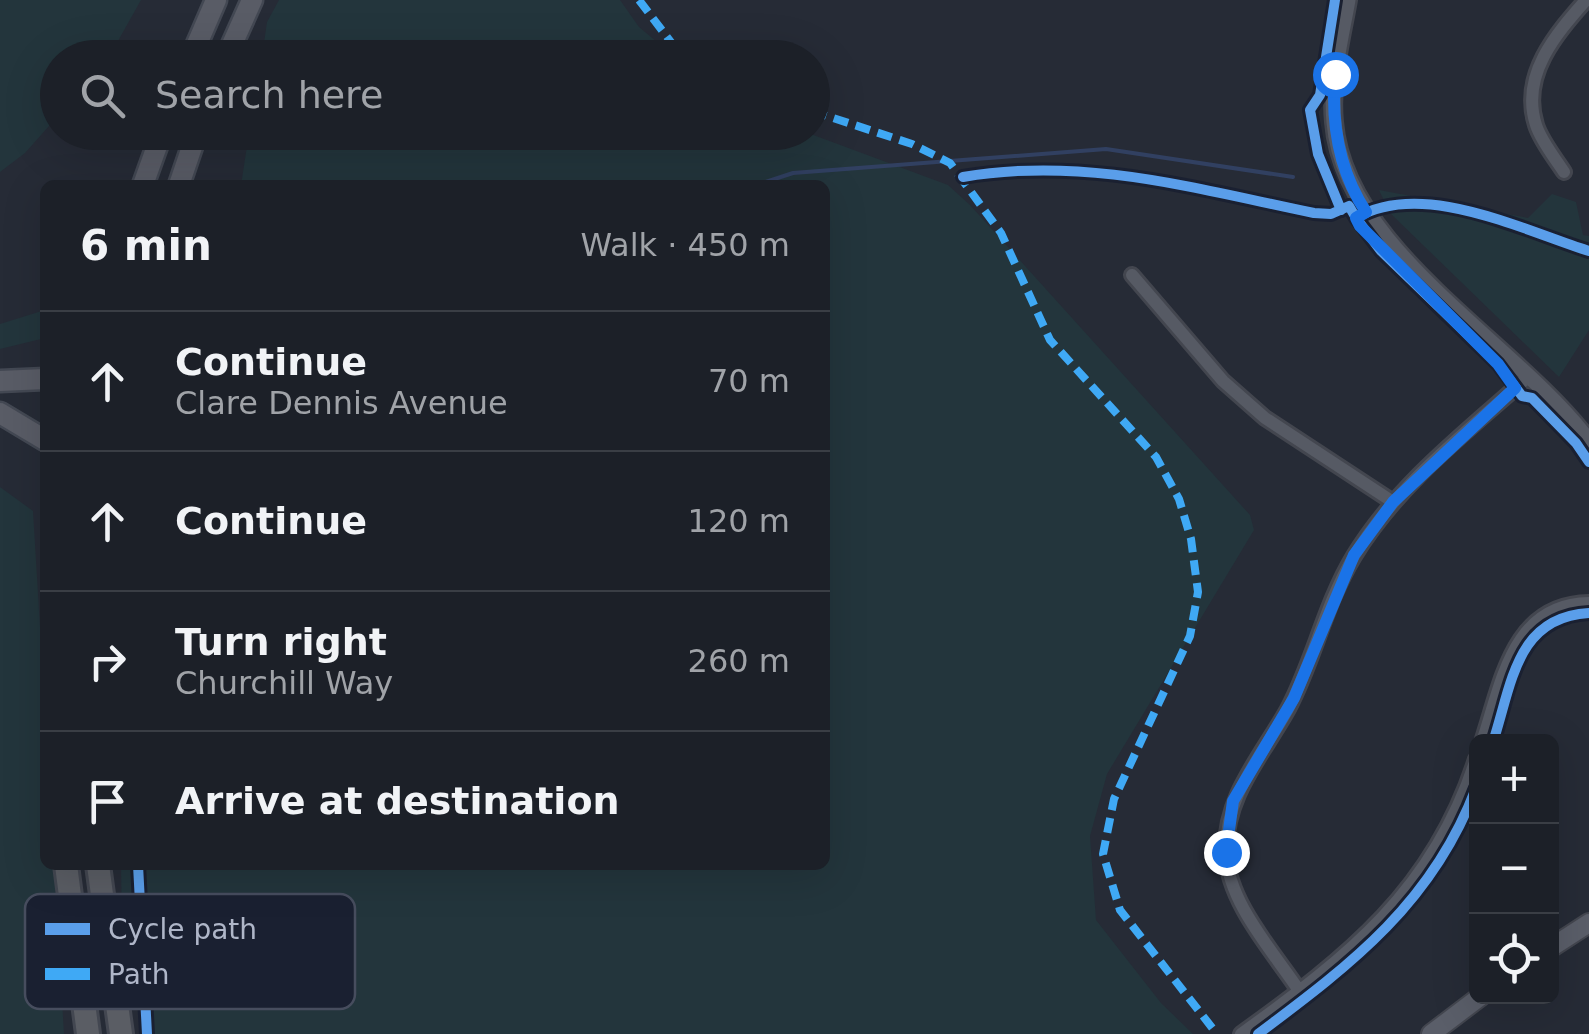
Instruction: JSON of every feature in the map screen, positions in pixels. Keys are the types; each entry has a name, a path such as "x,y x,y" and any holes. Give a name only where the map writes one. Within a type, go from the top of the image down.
{"highway":[{"path":"85,1009 88,1034"},
{"path":"118,1009 122,1034"}],"main road":[{"path":"199,40 216,0"},
{"path":"234,40 252,0"},
{"path":"145,180 156,150"},
{"path":"180,180 191,150"},
{"path":"0,380 40,379"},
{"path":"0,413 40,437"},
{"path":"1559,942 1589,923"},
{"path":"1431,1034 1470,1004"}],"street":[{"path":"1348,0 1335,74 1334,122 1346,173 1360,202 1384,236 1589,441"},
{"path":"1564,172 1536,127 1534,81 1552,39 1586,0"},
{"path":"1132,275 1223,381 1266,418 1393,502"},
{"path":"1300,992 1234,889 1226,852 1227,826 1238,789 1294,698 1344,575 1393,502 1528,377"},
{"path":"1485,734 1510,655 1528,626 1562,605 1589,603"},
{"path":"1241,1034 1366,939 1397,904 1450,824 1469,776"}],"shaded area":[{"path":"0,0 141,0 119,40 40,40 40,136 0,172"},
{"path":"279,0 620,0 639,27 655,40 264,40 267,22"},
{"path":"830,141 948,185 1250,515 1254,530 1107,774 1090,836 1096,920 1161,1003 1193,1034 149,1034 143,1009 355,1009 355,894 121,894 121,870 830,870 830,180 242,180 246,150 830,150"},
{"path":"1379,190 1528,218 1552,194 1576,202 1583,235 1589,236 1589,330 1559,377 1390,213"},
{"path":"40,312 40,339 0,349 0,324"},
{"path":"0,487 33,511 40,627 40,870 54,870 56,894 25,894 25,1009 63,1009 64,1034 0,1034"}],"waterway":[{"path":"771,180 793,173 1106,149 1293,177"}],"marked path":[{"path":"639,0 669,40"},
{"path":"830,117 912,144 950,163 1001,233 1050,340 1156,457 1179,499 1191,539 1198,592 1190,636 1114,799 1103,854 1120,910 1217,1034"}],"cycle path":[{"path":"1335,0 1320,95 1310,110 1318,154 1341,210"},
{"path":"963,177 1052,170 1096,173 1140,178 1314,213 1331,214 1349,206 1356,218 1382,207 1441,206 1503,221 1589,251"},
{"path":"1356,218 1381,251 1498,364 1522,396 1532,398 1589,462"},
{"path":"1495,734 1512,677 1532,640 1565,617 1589,613"},
{"path":"1258,1034 1326,982 1386,927 1437,865 1469,804"},
{"path":"138,870 140,894"},
{"path":"146,1009 147,1034"}],"route":[{"path":"1226,852 1227,826 1238,789 1294,698 1354,555 1393,502 1515,388 1498,364 1360,226 1356,218 1366,212 1346,173 1335,130 1335,74"}]}
